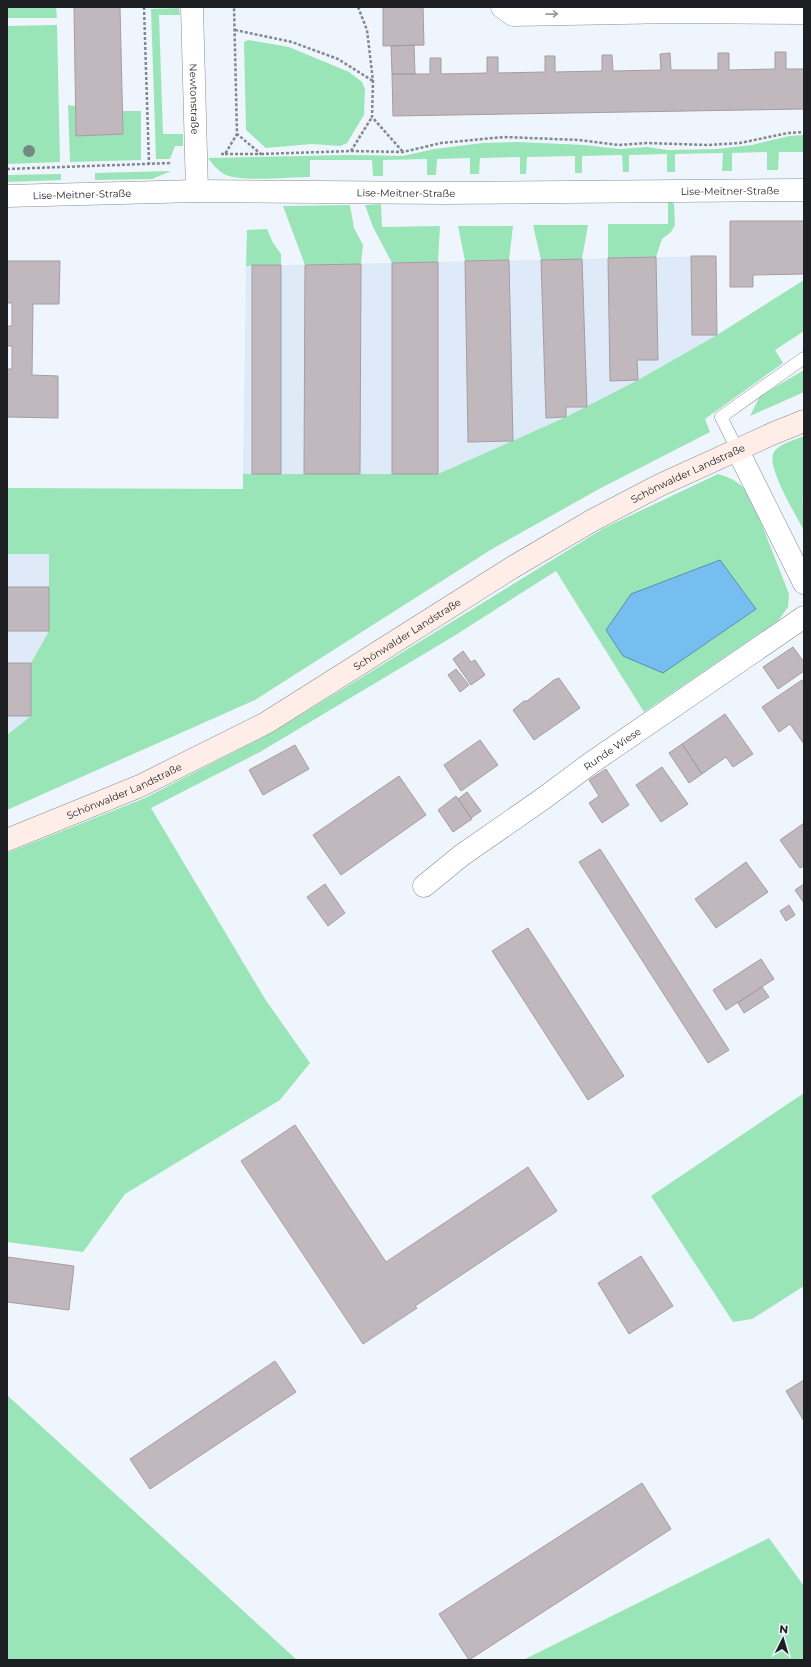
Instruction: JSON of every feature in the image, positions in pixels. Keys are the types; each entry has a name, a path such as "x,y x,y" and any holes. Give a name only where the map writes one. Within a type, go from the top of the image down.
{"main road":[{"name":"Schönwalder Landstraße","path":"7,840 140,786 266,723 512,567 593,520 660,485 804,421"}],"street":[{"name":"Newtonstraße","path":"192,7 198,191"},
{"path":"507,11 804,13"},
{"name":"Lise-Meitner-Straße","path":"7,196 198,191 445,193 804,190"},
{"path":"737,450 804,583"},
{"name":"Runde Wiese","path":"424,886 462,855 544,798 591,763 804,617"}],"lane":[{"path":"737,450 721,418 804,358"}],"path":[{"path":"144,7 149,164"},
{"path":"225,154 237,134 234,7"},
{"path":"351,151 372,117 373,81 367,30 358,7"},
{"path":"235,30 292,42 331,56 373,81"},
{"path":"372,117 403,152"},
{"path":"7,169 174,163 178,154 261,154 351,151 403,152 441,143 504,137 579,140 619,145 646,143 708,145 740,143 788,133 804,132"},
{"path":"237,134 261,154"}],"shaded area":[{"path":"716,256 717,335 638,380 566,417 438,474 243,474 246,266"},
{"path":"7,554 49,554 49,631 31,663 31,716 7,735"}],"green space":[{"path":"7,7 56,7 57,18 7,18"},
{"path":"179,8 180,15 159,15 163,134 183,134 183,146 175,146 170,159 156,159 151,9"},
{"path":"57,25 60,162 7,164 7,26"},
{"path":"248,40 289,47 349,72 362,82 365,89 364,115 347,143 340,146 312,144 266,148 246,130 244,42"},
{"path":"68,105 75,106 76,136 123,134 123,111 141,111 141,160 70,162"},
{"path":"804,135 804,152 779,152 778,170 767,170 767,152 732,153 732,171 722,171 723,153 675,154 675,172 667,172 667,154 629,155 629,172 623,172 622,155 582,156 582,173 575,173 575,156 527,157 526,174 520,174 520,157 480,158 479,174 470,174 470,158 437,159 436,175 427,175 427,159 383,160 383,176 373,176 372,160 310,160 310,177 255,179 226,175 216,168 208,158 351,155 403,156 434,149 483,143 518,142 584,145 620,149 647,147 668,150 717,149 752,145 789,136"},
{"path":"171,171 152,179 95,180 95,173"},
{"path":"61,174 61,180 7,182 7,175"},
{"path":"668,200 674,204 675,225 671,232 662,239 656,257 608,258 608,224 668,224"},
{"path":"381,204 382,227 440,226 438,262 392,263 373,227 365,205"},
{"path":"350,205 354,228 363,245 361,264 305,265 283,206"},
{"path":"533,225 588,225 582,259 541,260"},
{"path":"458,226 513,226 509,260 465,261"},
{"path":"267,229 273,243 281,254 281,265 246,266 247,230"},
{"path":"804,280 804,331 775,350 783,363 705,419 710,432 599,489 492,549 255,700 7,810 7,735 31,716 31,663 49,631 49,554 7,554 7,488 243,489 243,474 438,474 566,417 638,380 717,335"},
{"path":"804,370 804,392 750,416 760,396"},
{"path":"804,436 804,501 802,502 804,505 804,531 783,491 772,459 774,452 780,446"},
{"path":"718,474 737,482 751,497 789,594 788,607 778,621 644,712 556,571 454,636 260,752 151,808 265,999 310,1063 280,1100 125,1194 83,1252 7,1242 7,853 145,798 273,732 604,528"},
{"path":"804,1093 804,1286 752,1319 733,1322 651,1196"},
{"path":"7,1395 297,1660 7,1660"},
{"path":"769,1538 804,1586 804,1660 523,1660"}],"water":[{"path":"720,560 756,609 663,673 623,656 606,630 631,594"}],"building":[{"path":"74,7 120,7 123,134 76,136"},
{"path":"383,7 423,7 424,45 383,46"},
{"path":"414,45 415,74 392,74 391,46"},
{"path":"775,52 786,52 786,69 804,69 804,109 393,116 392,74 430,74 430,58 441,58 441,74 487,73 487,57 498,57 498,73 545,72 545,56 555,56 555,72 602,71 602,55 612,55 613,71 661,70 660,54 670,53 671,70 718,70 718,53 729,53 729,70 775,69"},
{"path":"730,221 804,221 804,274 753,275 753,287 730,287"},
{"path":"691,256 716,256 717,335 692,335"},
{"path":"656,257 658,360 637,360 638,380 610,381 608,258"},
{"path":"582,259 587,407 566,407 566,417 546,418 541,260"},
{"path":"509,260 513,441 468,442 465,261"},
{"path":"7,261 60,261 59,304 33,304 32,375 58,376 58,418 7,417 7,369 12,369 12,346 7,346 7,326 12,326 12,303 7,303"},
{"path":"438,262 438,474 392,474 392,263"},
{"path":"361,264 360,474 304,474 305,265"},
{"path":"252,265 281,265 281,474 252,474"},
{"path":"7,587 49,587 49,631 7,631"},
{"path":"793,647 804,662 804,671 778,689 763,667"},
{"path":"463,651 471,662 475,660 485,675 471,685 453,659"},
{"path":"7,663 31,663 31,716 7,716"},
{"path":"456,669 469,685 460,692 448,675"},
{"path":"559,678 580,708 534,740 513,710 554,680"},
{"path":"802,680 804,683 804,744 790,724 779,732 762,707"},
{"path":"725,714 753,754 733,767 726,757 702,774 682,744"},
{"path":"480,740 498,765 461,791 444,765"},
{"path":"682,744 702,774 689,783 669,753"},
{"path":"295,745 309,769 263,795 249,770"},
{"path":"662,767 688,804 661,822 636,785"},
{"path":"606,769 629,805 602,823 589,803 599,796 589,780"},
{"path":"399,776 426,815 341,875 313,835"},
{"path":"467,792 481,811 471,818 458,799"},
{"path":"456,796 472,819 453,832 438,810"},
{"path":"804,823 804,866 800,868 780,840"},
{"path":"600,849 729,1050 708,1063 579,862"},
{"path":"746,862 768,892 716,928 695,899"},
{"path":"325,884 345,913 328,926 307,897"},
{"path":"804,884 804,903 795,890"},
{"path":"789,905 795,915 786,921 780,911"},
{"path":"528,928 624,1076 588,1100 492,951"},
{"path":"761,959 774,979 726,1010 713,990"},
{"path":"762,987 769,997 744,1013 738,1003"},
{"path":"295,1125 386,1262 528,1167 557,1211 415,1306 417,1308 363,1344 241,1161"},
{"path":"641,1256 673,1306 629,1334 598,1283"},
{"path":"7,1257 74,1266 69,1310 7,1302"},
{"path":"275,1361 296,1392 150,1489 130,1459"},
{"path":"804,1380 804,1421 786,1391"},
{"path":"642,1483 671,1529 469,1660 439,1614"}]}
